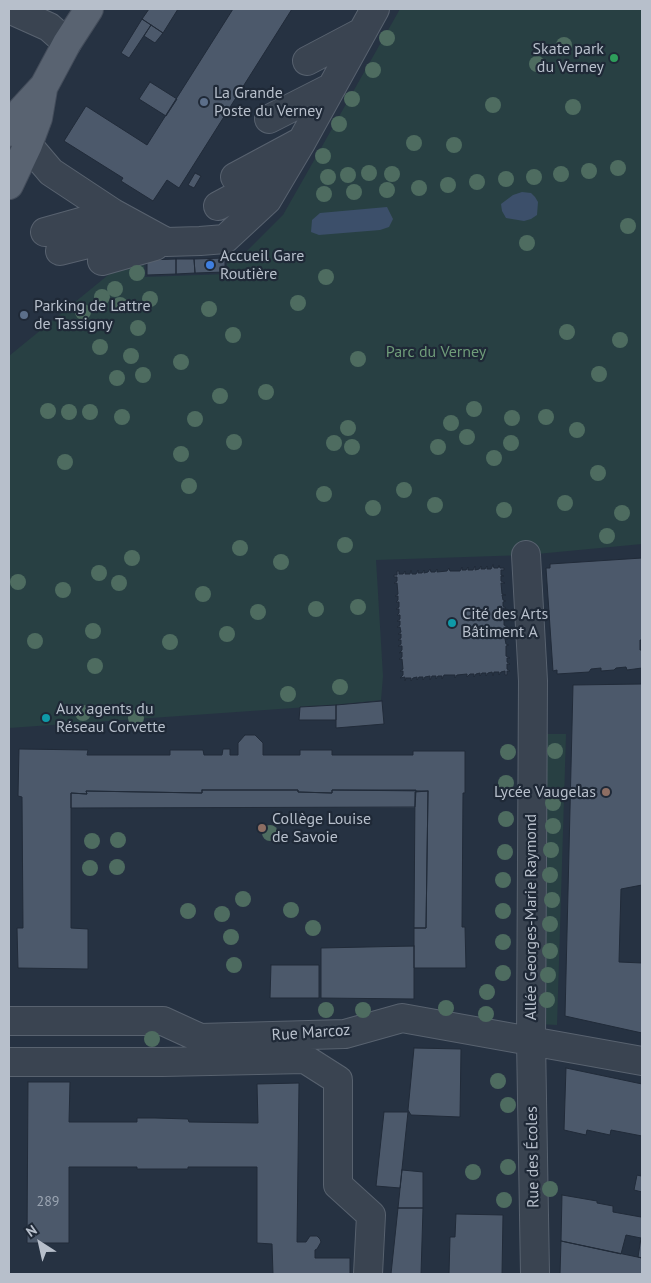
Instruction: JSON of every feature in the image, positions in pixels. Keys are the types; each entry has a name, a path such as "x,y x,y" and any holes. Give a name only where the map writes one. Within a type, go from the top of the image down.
{"main road":[{"path":"9,185 22,110 44,86 67,43 89,9"}],"street":[{"path":"9,9 49,27 67,43"},
{"path":"113,213 52,242 155,236 225,239 267,200 369,20"},
{"path":"307,61 369,20"},
{"path":"290,88 348,59"},
{"path":"269,119 332,87"},
{"path":"251,148 317,113"},
{"path":"18,138 51,172 113,213 155,236"},
{"path":"235,177 302,141"},
{"path":"218,206 285,170"},
{"path":"102,261 155,236"},
{"name":"Allée Georges-Marie Raymond","path":"526,555 533,681 531,1040"},
{"name":"Rue Marcoz","path":"9,1021 163,1021 200,1038 345,1034 402,1018 531,1040 642,1062"},
{"path":"163,1021 163,1062"},
{"name":"Rue des Écoles","path":"531,1040 535,1274"},
{"path":"9,1062 163,1062 305,1059 338,1080 338,1185 371,1215 368,1274"}],"green space":[{"name":"Parc du Verney","path":"400,9 642,9 642,544 526,555 376,560 383,676 381,700 336,705 9,728 9,356 113,271 144,262 145,277 227,274 227,258 240,258 283,215"},
{"path":"545,734 566,734 557,1025 539,1024"}],"water":[{"path":"522,192 531,193 535,197 538,202 537,215 524,221 506,218 501,204 513,195"},
{"path":"387,207 393,219 389,227 380,230 319,235 311,232 312,220 320,213"}],"building":[{"path":"149,9 178,9 163,33 142,19"},
{"name":"La Grande Poste du Verney","path":"233,9 292,9 179,188 167,180 153,201 121,181 123,178 64,141 86,106 147,145"},
{"path":"142,19 151,25 129,58 121,53"},
{"path":"151,25 163,33 155,43 144,36"},
{"path":"150,82 177,99 166,116 139,99"},
{"path":"195,173 201,176 194,188 188,185"},
{"name":"Accueil Gare Routière","path":"225,258 225,272 195,273 194,259"},
{"path":"176,259 176,274 147,275 147,260"},
{"path":"176,259 194,259 195,273 176,274"},
{"path":"642,558 642,640 640,640 640,650 642,650 642,668 627,670 626,667 601,671 601,668 591,669 589,672 557,674 557,670 553,671 546,568 550,568 550,564"},
{"name":"Cité des Arts Bâtiment A","path":"493,565 494,568 498,568 499,565 500,568 504,568 504,570 501,570 501,575 504,576 501,576 501,581 505,583 501,583 502,594 506,595 502,595 503,600 506,601 503,602 503,606 506,608 503,608 503,612 507,614 503,614 504,619 507,620 504,620 504,625 508,627 505,627 505,631 508,633 505,633 505,637 508,639 505,639 506,644 509,645 506,646 506,656 510,658 507,658 507,662 510,664 507,664 507,669 510,671 507,671 507,675 505,675 505,671 499,675 499,672 494,672 493,676 492,672 486,676 486,673 482,673 480,676 480,673 476,674 474,677 474,674 470,674 467,677 467,674 457,675 455,678 455,675 444,675 442,679 442,676 438,676 436,679 436,676 432,676 430,680 430,676 425,677 423,680 423,677 419,677 417,680 417,677 413,678 411,681 411,678 406,678 405,681 405,677 400,678 403,675 403,671 400,671 403,669 402,659 399,659 402,657 402,652 399,653 402,650 402,646 398,646 401,644 401,640 398,640 401,638 401,634 398,634 401,632 400,627 397,627 400,625 400,621 397,621 400,619 400,615 397,615 399,609 396,609 399,607 399,602 396,602 398,596 395,596 398,594 397,583 394,583 397,581 397,577 394,577 394,575 397,575 397,571 399,571 399,574 403,574 405,571 405,574 410,574 411,570 412,574 416,574 418,570 418,573 422,573 424,570 424,573 430,569 431,572 435,572 437,569 437,572 447,571 449,568 450,571 460,571 462,567 462,570 466,570 468,567 468,570 473,570 475,566 475,570 481,566 481,569 485,569 487,566 487,569 491,569"},
{"name":"Lycée Vaugelas","path":"642,684 642,885 621,889 619,962 642,963 642,1033 565,1016 573,685"},
{"path":"382,701 384,724 336,728 336,705"},
{"path":"336,705 336,720 299,720 300,707"},
{"path":"245,735 255,735 263,743 263,755 300,755 300,750 332,750 332,755 413,755 413,751 465,751 462,927 465,927 466,968 414,968 414,928 426,928 428,791 332,790 332,793 298,792 298,790 202,790 202,793 86,791 87,794 71,793 71,928 88,929 88,969 18,968 17,928 23,928 22,797 18,796 19,749 88,750 87,755 170,755 170,750 203,750 204,755 222,755 223,749 230,749 230,755 238,755 238,743"},
{"path":"202,790 298,790 298,792 332,793 332,790 416,790 415,807 71,808 71,793 87,794 86,791 202,793"},
{"path":"428,791 426,928 414,928 415,792"},
{"path":"414,946 414,999 321,998 321,948"},
{"path":"271,965 319,965 319,998 270,998"},
{"path":"414,1048 461,1049 460,1117 411,1115 408,1110"},
{"path":"566,1068 642,1084 642,1136 611,1130 610,1135 587,1130 586,1135 564,1130"},
{"path":"28,1082 70,1082 69,1122 137,1122 137,1118 155,1118 188,1119 189,1122 258,1123 257,1084 299,1083 297,1242 306,1242 310,1236 317,1236 321,1242 315,1250 315,1258 350,1258 350,1274 273,1274 272,1244 257,1243 257,1167 137,1169 137,1167 69,1167 69,1243 27,1243"},
{"path":"384,1112 408,1112 400,1188 376,1186"},
{"path":"402,1170 423,1172 423,1208 398,1208"},
{"path":"642,1170 642,1192 634,1190 637,1175 641,1176"},
{"path":"562,1195 597,1201 597,1203 613,1206 613,1212 641,1217 642,1215 642,1258 638,1257 641,1238 626,1235 621,1254 561,1241"},
{"path":"398,1208 423,1208 421,1274 391,1274"},
{"path":"456,1214 503,1215 502,1274 449,1274 450,1237 455,1237"},
{"path":"561,1241 642,1258 642,1274 560,1274"}],"place":[{"name":"Skate park du Verney","path":"614,58"},
{"name":"La Grande Poste du Verney","path":"204,102"},
{"name":"Accueil Gare Routière","path":"210,265"},
{"name":"Parking de Lattre de Tassigny","path":"24,315"},
{"name":"Cité des Arts Bâtiment A","path":"452,623"},
{"name":"Aux agents du Réseau Corvette","path":"46,718"},
{"name":"Lycée Vaugelas","path":"606,792"},
{"name":"Collège Louise de Savoie","path":"262,828"}]}
